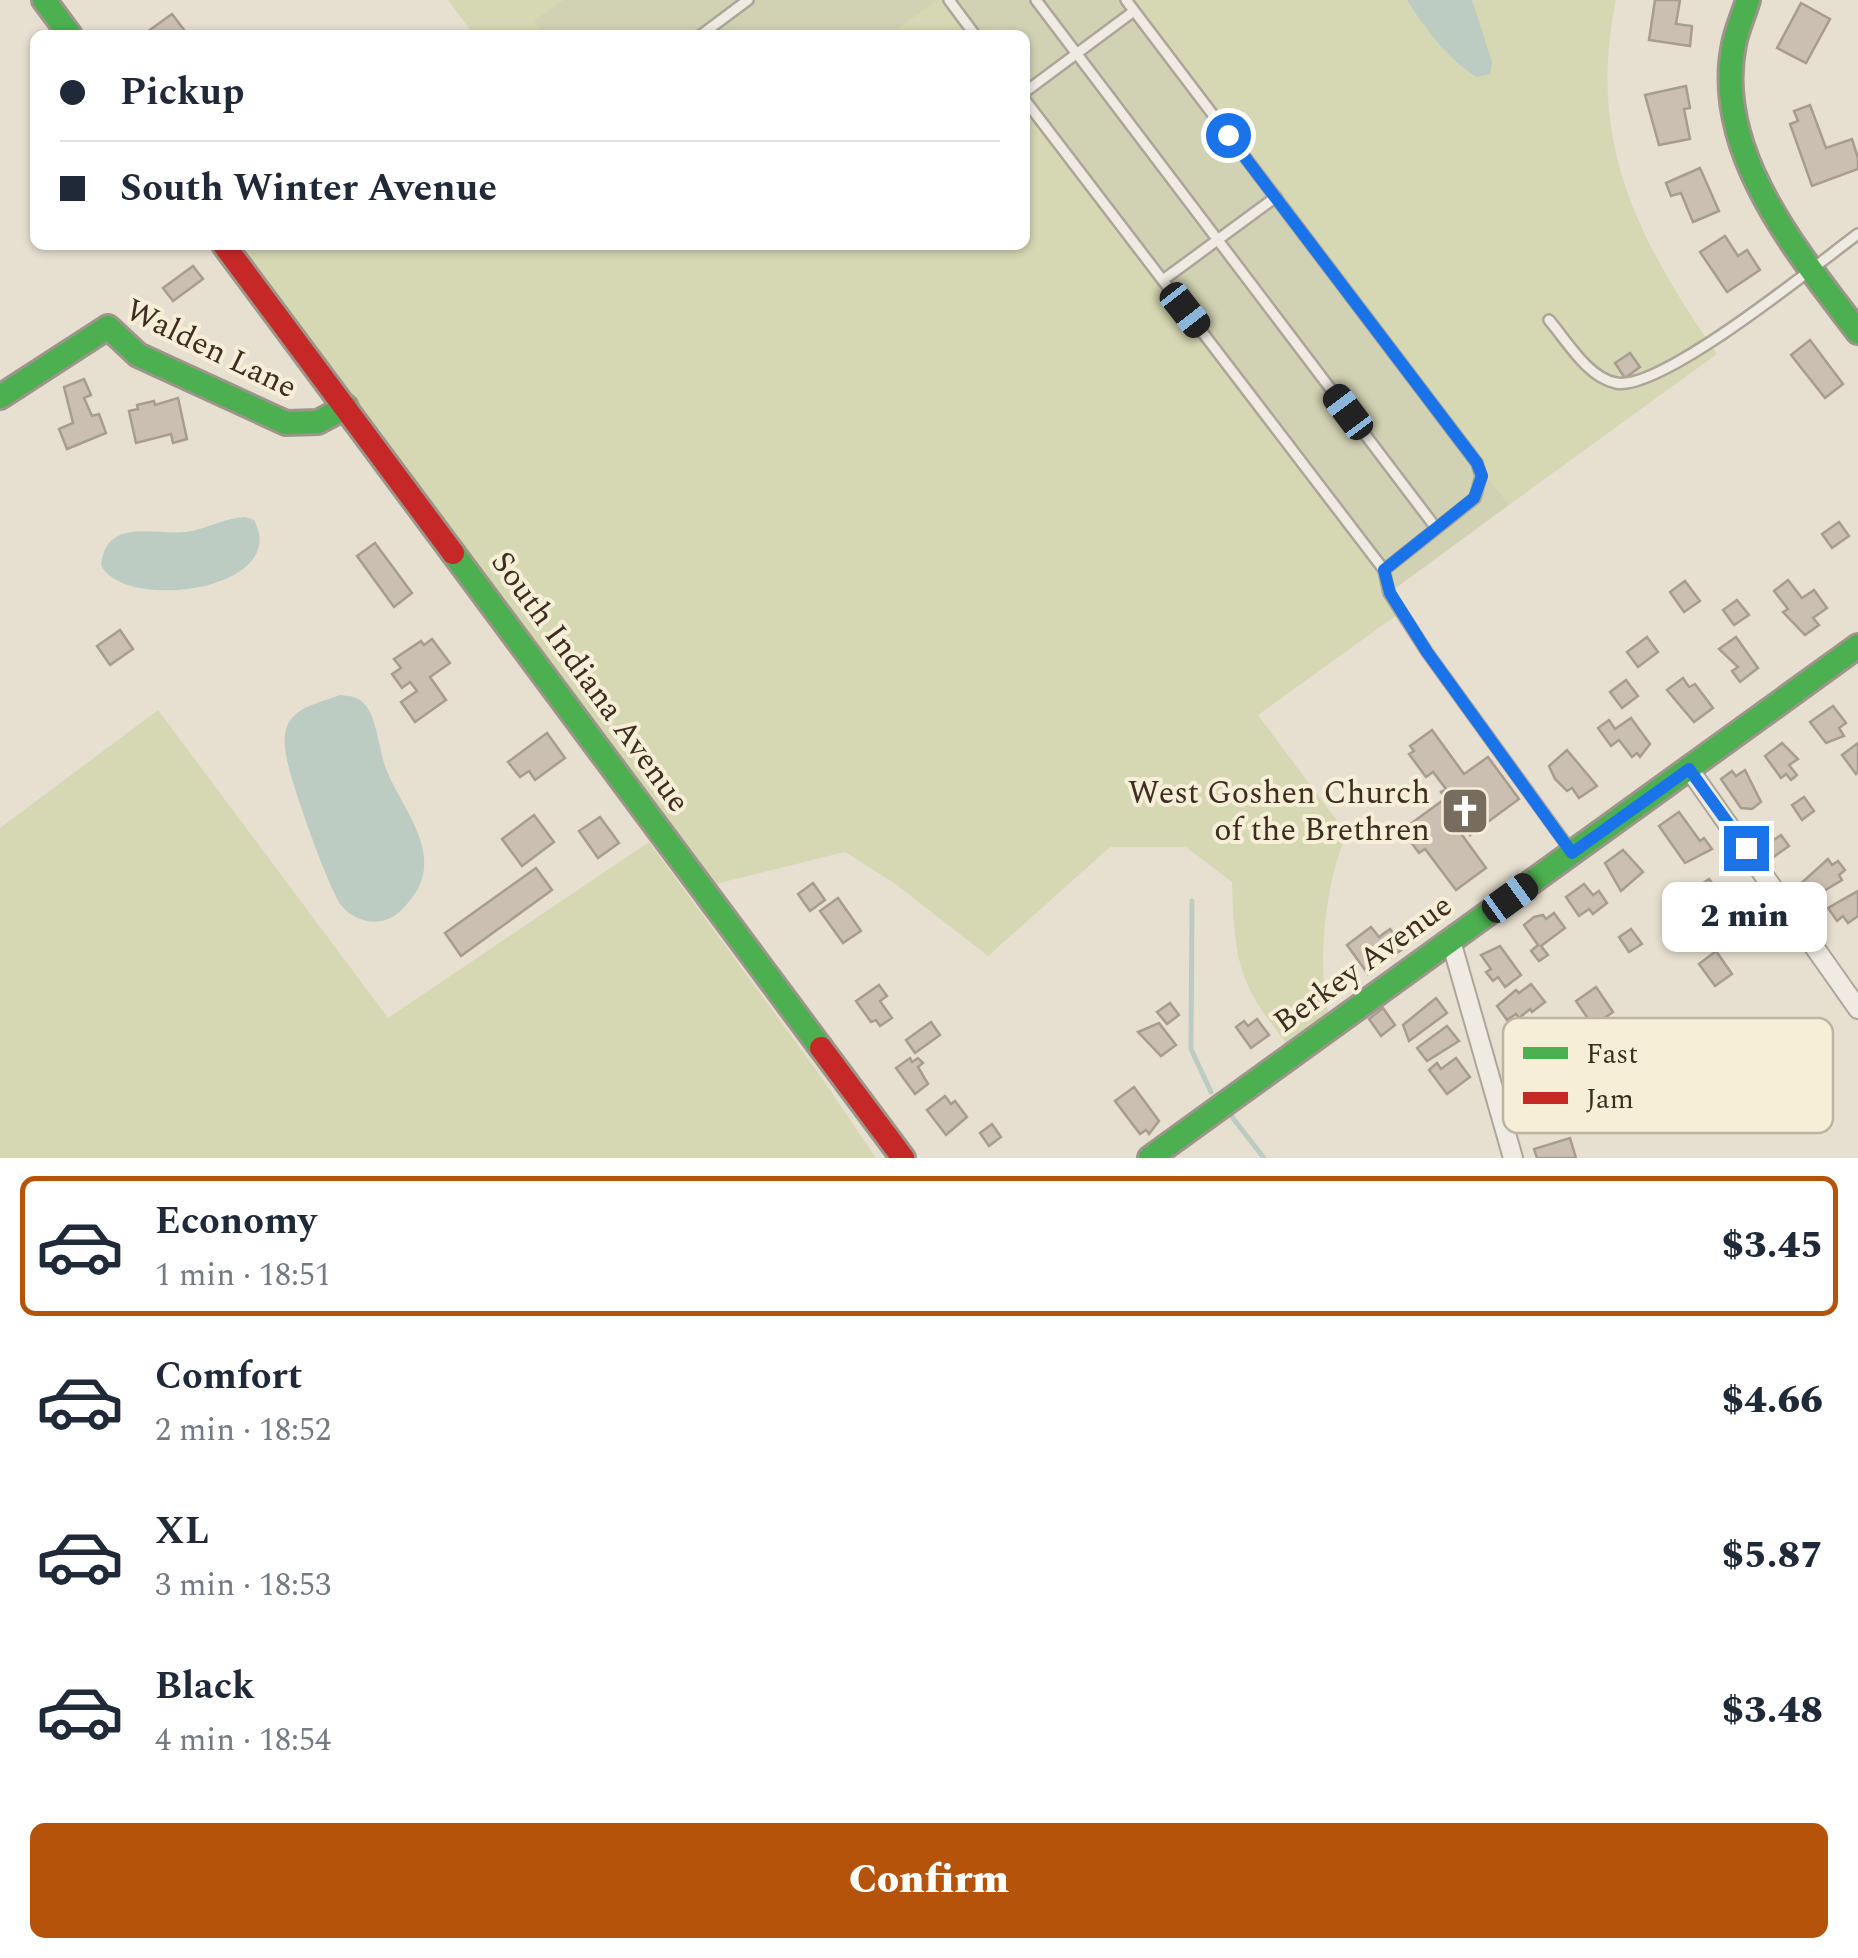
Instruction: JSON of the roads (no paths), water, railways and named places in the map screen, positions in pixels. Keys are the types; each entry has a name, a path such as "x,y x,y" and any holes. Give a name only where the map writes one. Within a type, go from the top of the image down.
{"street":[{"path":"44,0 66,30"},
{"path":"1748,0 1737,25 1731,57 1737,125 1761,193 1858,332"},
{"name":"South Indiana Avenue","path":"228,250 902,1158"},
{"name":"Walden Lane","path":"0,397 108,327 138,355 286,423 307,426 326,422 346,407"},
{"name":"Berkey Avenue","path":"1150,1158 1858,646"},
{"path":"1689,769 1858,1009"},
{"path":"1450,942 1503,1124"},
{"path":"1506,1133 1513,1158"}],"lane":[{"path":"708,30 748,0"},
{"path":"949,0 972,30"},
{"path":"1036,0 1436,528"},
{"path":"1126,0 1477,463 1482,476 1474,498 1384,570"},
{"path":"1030,88 1134,10"},
{"path":"1030,107 1384,570 1390,593 1427,652 1572,853"},
{"path":"1163,280 1276,197"},
{"path":"1549,320 1604,379 1619,384 1634,382 1696,351 1858,234"}],"waterway":[{"path":"1192,901 1191,1049 1211,1092"},
{"path":"1232,1117 1264,1158"}],"place":[{"name":"West Goshen Church of the Brethren","path":"1465,811"}]}
